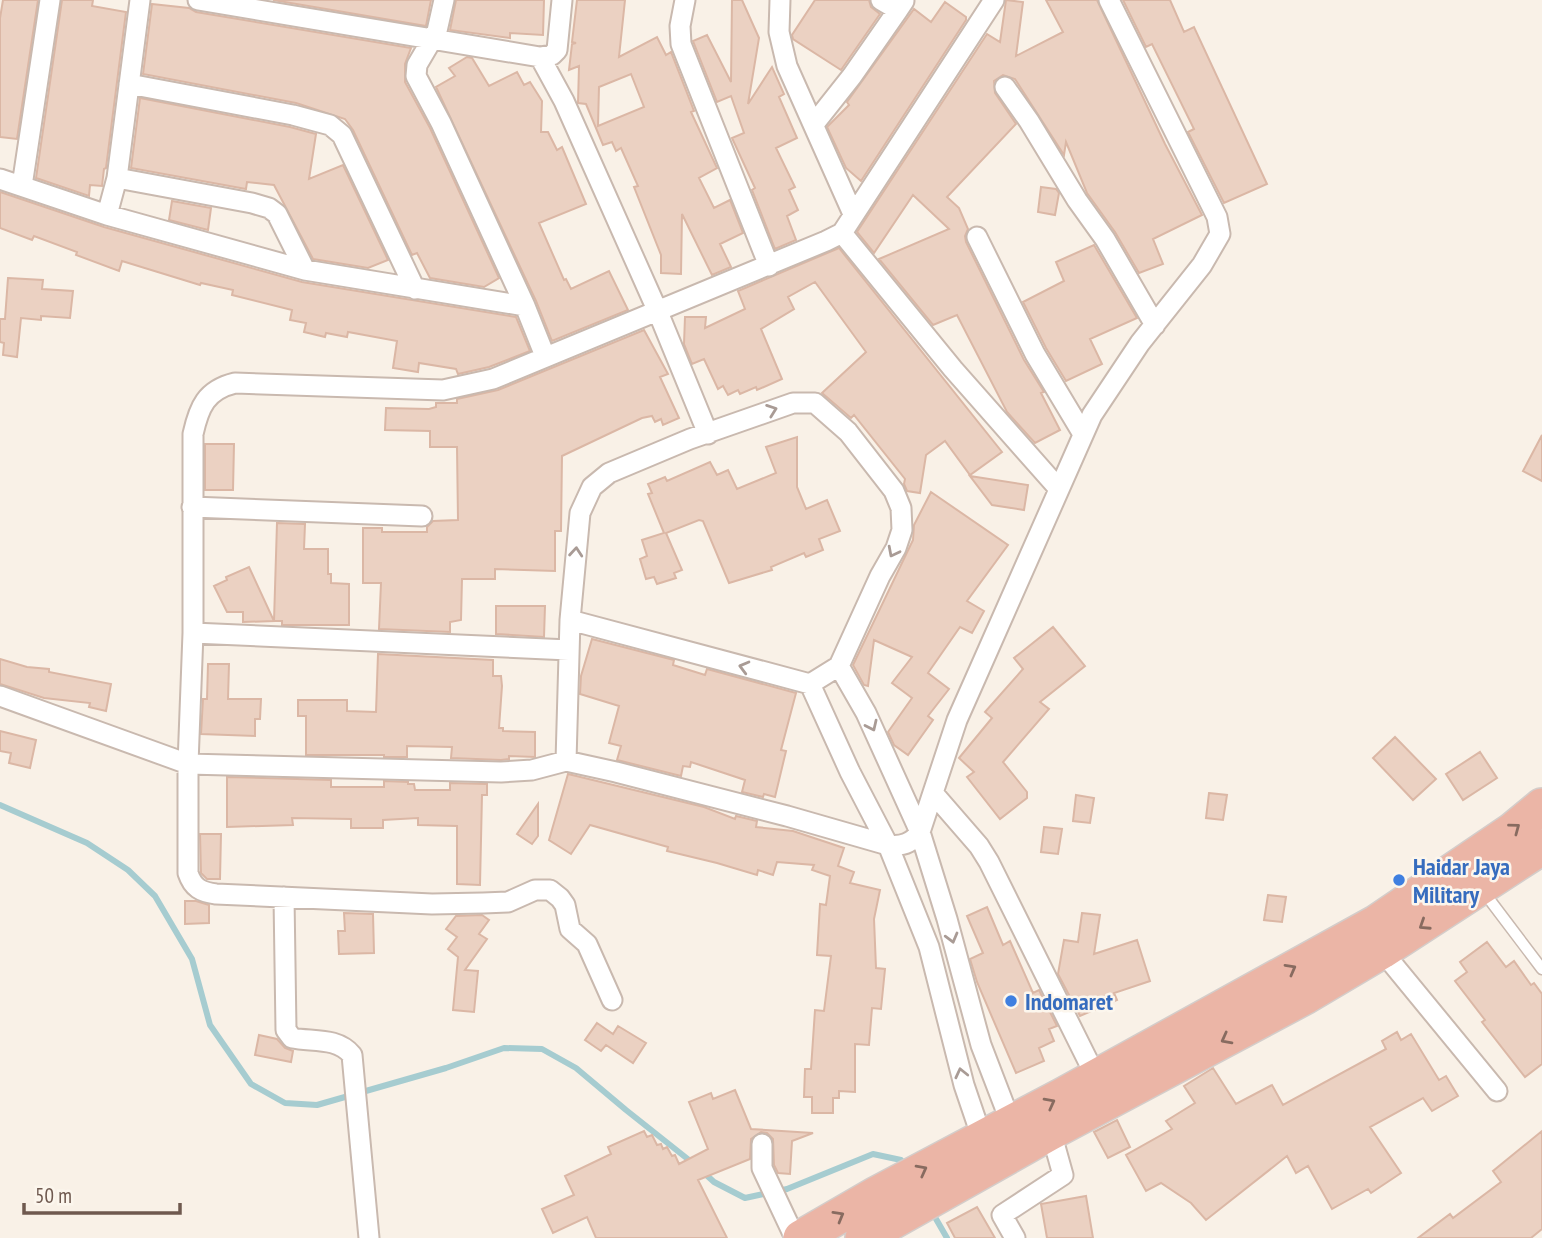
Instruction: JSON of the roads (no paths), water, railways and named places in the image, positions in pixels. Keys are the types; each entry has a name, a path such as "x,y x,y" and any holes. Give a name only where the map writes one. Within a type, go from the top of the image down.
{"highway":[{"path":"801,1238 888,1206 1096,1077 1376,923 1502,838 1542,806"},
{"path":"984,1145 1051,1132 1306,996 1382,951 1542,847"},
{"path":"863,1238 888,1206"}],"street":[{"path":"22,186 50,0"},
{"path":"107,215 117,178 140,0"},
{"path":"198,0 540,57 552,55 557,50 562,0"},
{"path":"444,0 433,39 417,65 415,76 441,123 525,306 545,356"},
{"path":"685,0 680,26 681,44 769,266"},
{"path":"780,0 781,49 853,214"},
{"path":"814,124 902,5 881,0"},
{"path":"612,1000 587,944 570,929 565,905 550,890 535,890 508,902 483,903 205,892 191,882 187,847 188,764 193,633 193,434 197,414 213,391 235,383 443,390 493,379 769,266 842,233 993,0"},
{"path":"0,696 188,764 501,772 532,770 566,761 774,813 888,845 902,845 912,840 920,832 957,720 1083,434 1111,385 1202,265 1219,237 1217,217 1109,0"},
{"path":"540,57 564,101 658,312 708,434"},
{"path":"129,85 318,121 338,129 415,289"},
{"path":"1005,87 1105,239 1155,325"},
{"path":"117,178 269,208 277,214 305,270"},
{"path":"0,179 107,215 305,270 525,306"},
{"path":"842,233 961,378 1059,489"},
{"path":"976,237 1035,354 1083,434"},
{"path":"566,761 570,620 580,513 592,487 609,472 779,406 815,403 848,432 894,491 901,508 902,530 899,541 839,666 810,684 570,620"},
{"path":"192,507 422,516"},
{"path":"193,633 569,649"},
{"path":"839,666 866,713 920,832 947,919 981,1045 984,1145"},
{"path":"810,684 850,772 888,845 929,947 964,1085 984,1145"},
{"path":"933,793 979,846 989,862 1096,1077"},
{"path":"284,897 287,1034 297,1039 332,1042 352,1055 369,1238"},
{"path":"1382,951 1497,1091"},
{"path":"1015,1238 1002,1214 1063,1175 1051,1132"},
{"path":"762,1144 762,1168 795,1238"}],"lane":[{"path":"1481,888 1542,969"}],"waterway":[{"path":"0,805 87,843 128,870 155,896 192,959 210,1025 251,1084 285,1103 317,1105 446,1068 504,1048 542,1049 576,1068 694,1164"},
{"path":"702,1171 714,1182 745,1198 787,1189 873,1154 901,1160 905,1167"},
{"path":"932,1212 947,1238"}],"place":[{"name":"Haidar Jaya Military","path":"1399,880"},
{"name":"Indomaret","path":"1011,1001"}]}
